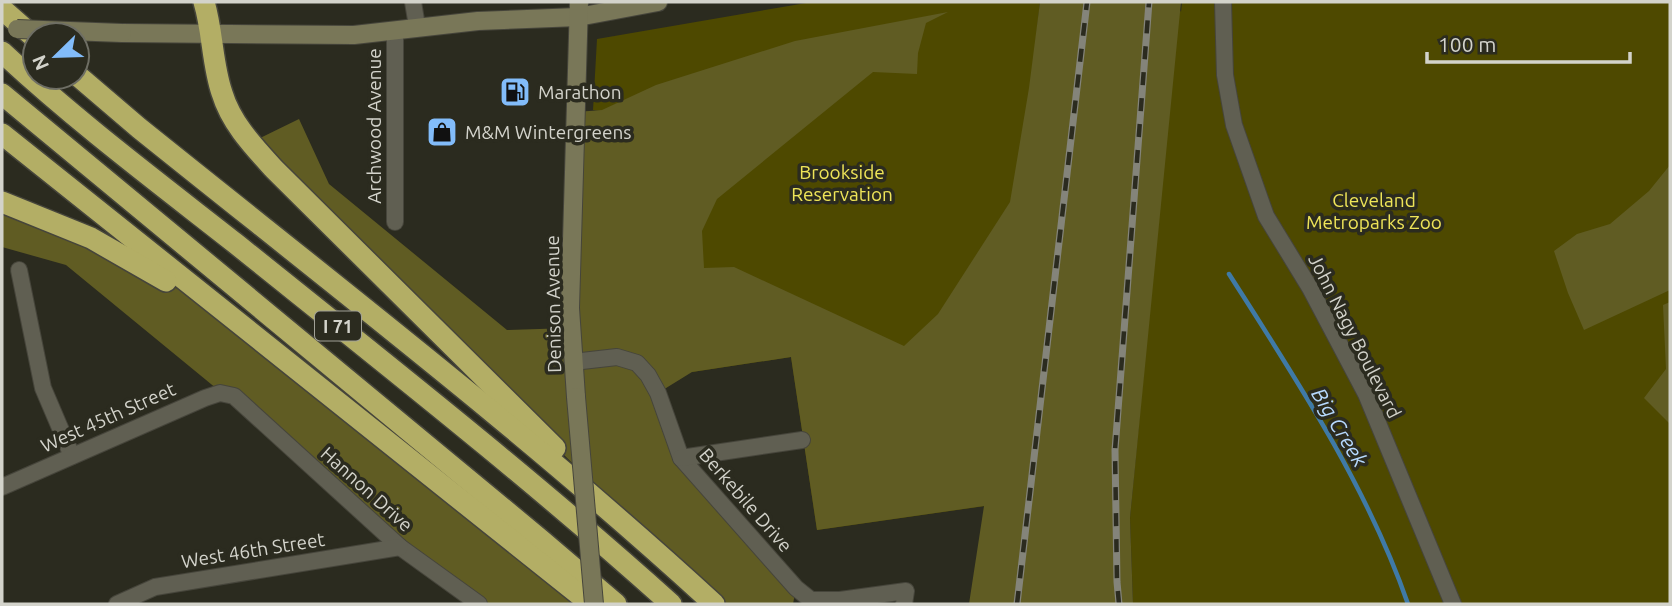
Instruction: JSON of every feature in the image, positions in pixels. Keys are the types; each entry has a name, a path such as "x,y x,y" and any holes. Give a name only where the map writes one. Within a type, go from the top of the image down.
{"highway":[{"path":"204,2 222,93 230,113 250,143 584,477 628,525"},
{"path":"2,9 21,26"},
{"name":"I 71","path":"2,52 76,116 496,453 671,604"},
{"path":"91,87 237,207 429,359 628,525 714,604"},
{"name":"I 71","path":"2,94 616,604"},
{"path":"2,134 326,395 593,604"},
{"path":"2,202 59,223 137,263 189,296 326,395"}],"main road":[{"path":"2,28 122,33 340,35 658,2"},
{"name":"Denison Avenue","path":"578,9 576,160 570,285 573,362 593,604"}],"street":[{"path":"414,2 417,26"},
{"name":"John Nagy Boulevard","path":"1223,2 1225,75 1234,125 1266,216 1310,288 1366,394 1453,604"},
{"name":"Archwood Avenue","path":"395,30 395,222"},
{"path":"19,270 43,388 72,456"},
{"name":"Berkebile Drive","path":"573,362 617,357 636,363 648,375 658,393 681,458 796,588 811,600 905,598"},
{"name":"West 45th Street","path":"2,487 205,398 220,393 233,396"},
{"name":"Hannon Drive","path":"233,396 400,547 479,604"},
{"path":"681,458 802,440"},
{"name":"West 46th Street","path":"117,604 155,587 400,547"}],"green space":[{"name":"Brookside Reservation","path":"812,2 1040,2 985,506 817,530 791,357 692,372 602,111 593,110 597,39"},
{"name":"Cleveland Metroparks Zoo","path":"1182,2 1670,2 1670,604 1133,604 1130,518 1178,6 1181,12"}],"shaded area":[{"path":"1040,2 1181,2 1130,518 1133,604 969,604 984,506 817,530 791,357 692,372 658,393 681,458 796,588 793,604 714,604 250,143 299,119 329,184 507,330 570,328 576,112 602,110 656,85 795,41 948,12 926,23 918,53 917,74 873,72 717,199 702,231 704,268 734,267 904,346 938,314 1010,202"},
{"path":"1670,165 1670,290 1584,330 1554,251 1577,234 1610,224 1649,191"},
{"path":"2,202 137,263 189,296 591,604 479,604 66,265 2,247"},
{"path":"1670,302 1670,424 1644,398 1666,369 1663,305"}],"waterway":[{"name":"Big Creek","path":"1229,274 1304,393 1351,475 1372,517 1408,604"}],"railway":[{"path":"1017,604 1087,2"},
{"path":"1119,604 1115,450 1149,2"}],"place":[{"name":"Marathon","path":"515,92"},
{"name":"M&M Wintergreens","path":"442,132"}]}
